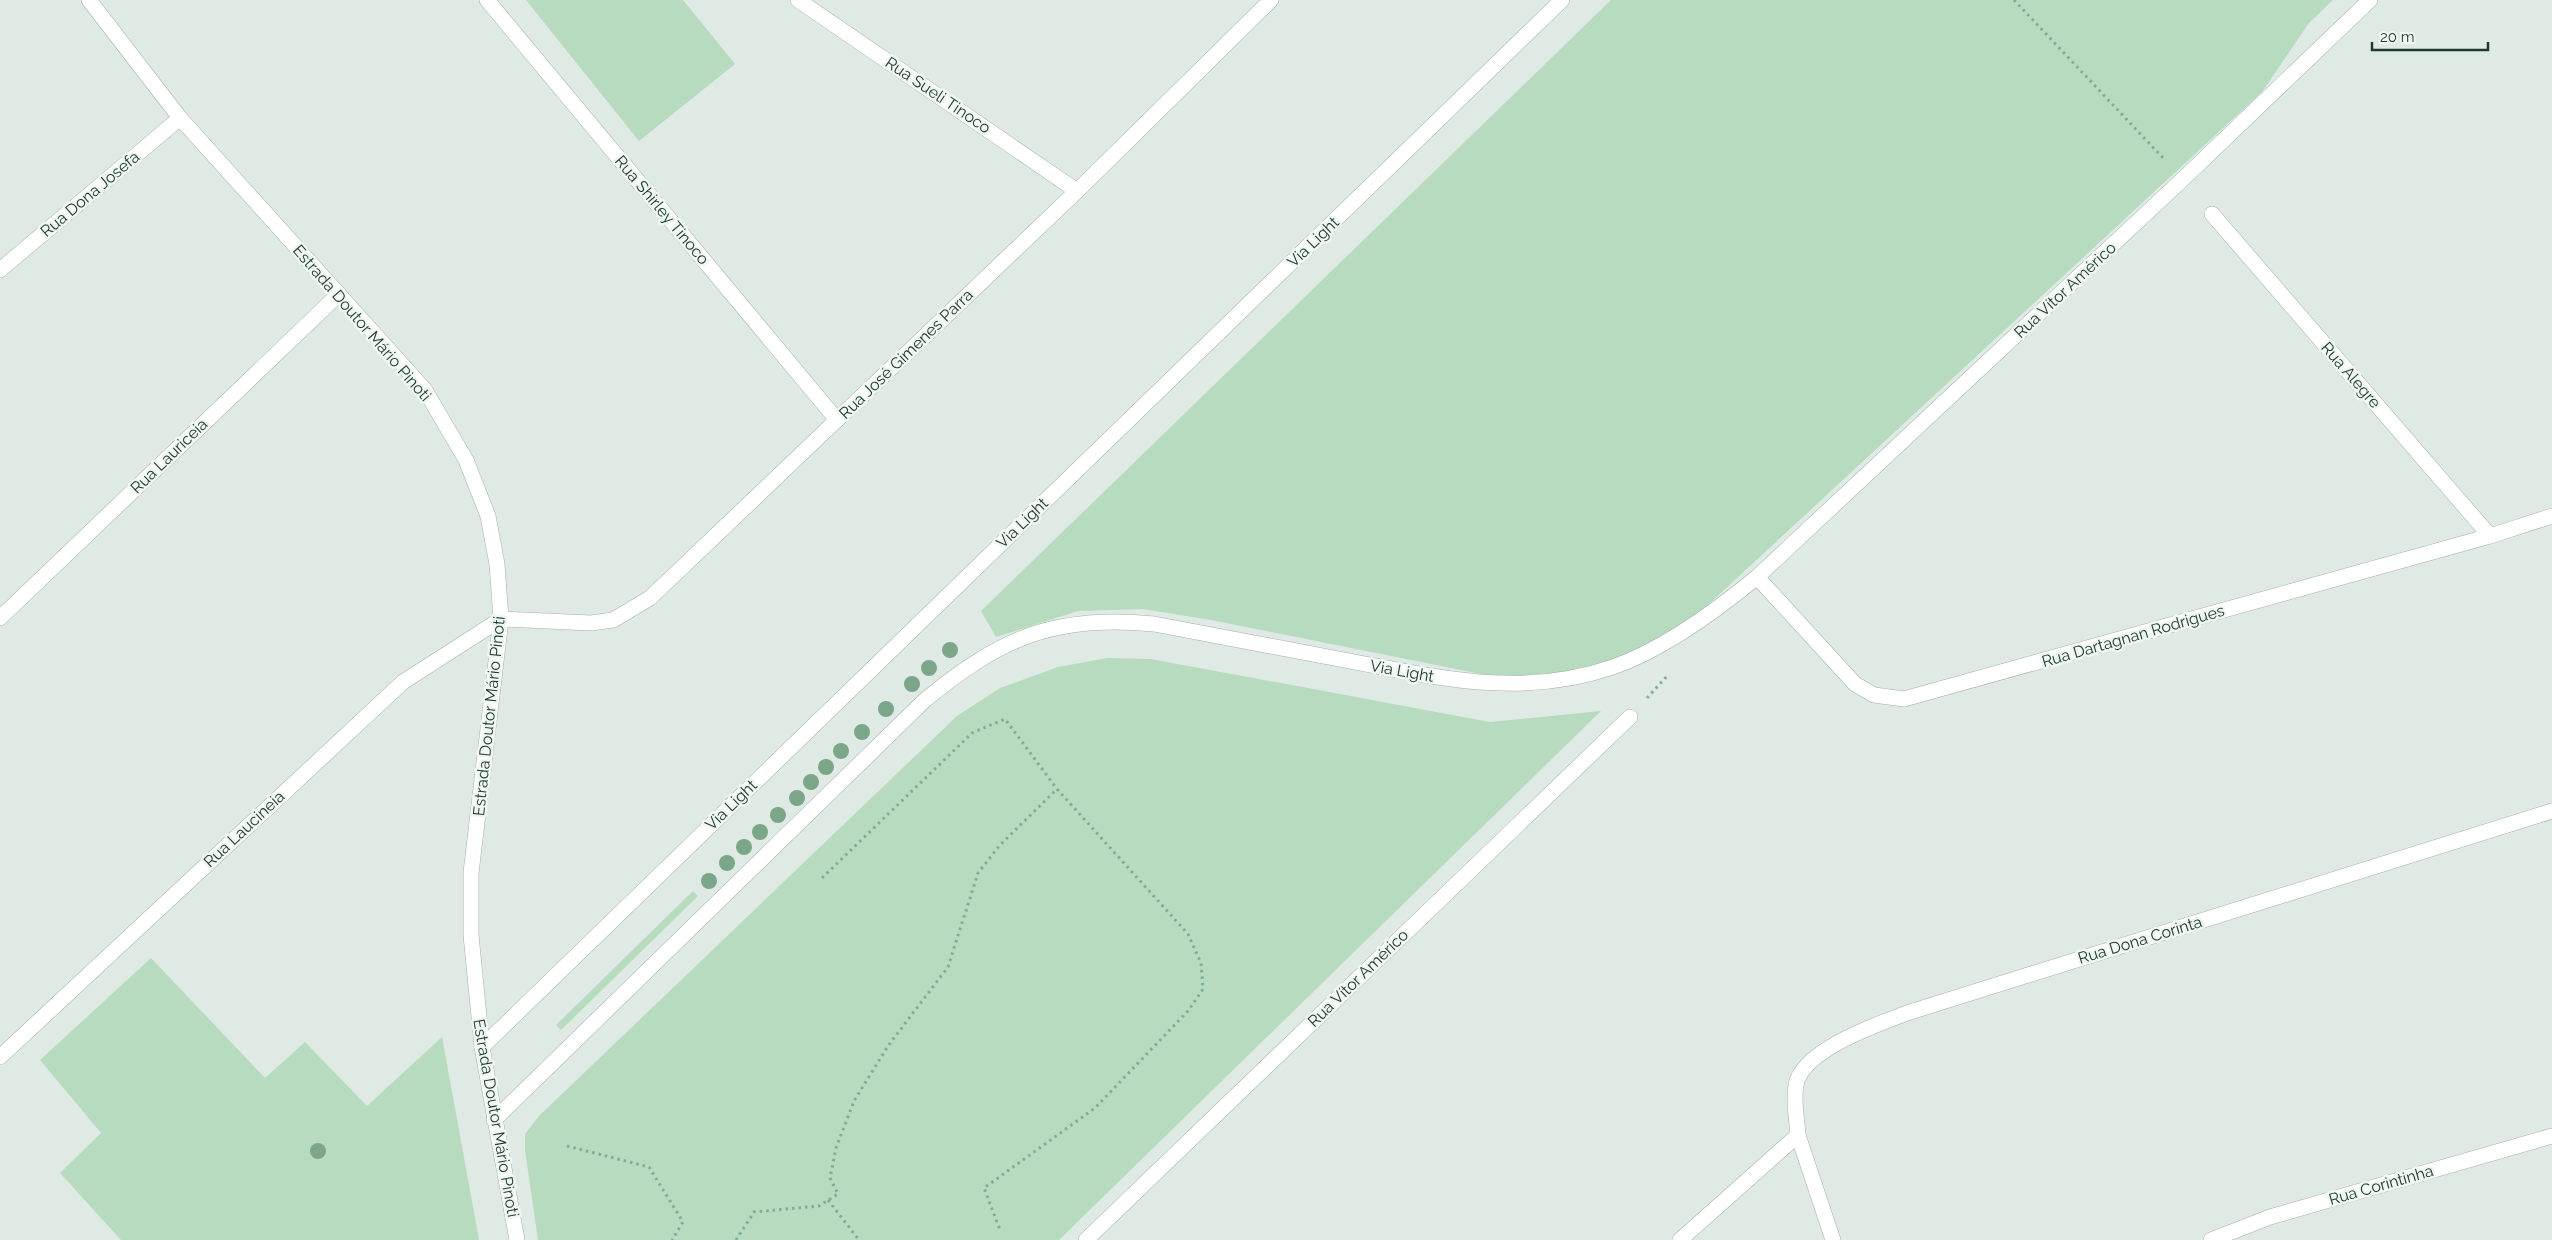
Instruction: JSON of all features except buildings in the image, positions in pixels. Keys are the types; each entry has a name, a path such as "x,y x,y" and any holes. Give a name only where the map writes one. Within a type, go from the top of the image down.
{"street":[{"name":"Estrada Doutor Mário Pinoti","path":"90,0 180,118 425,390 466,460 488,516 496,564 501,619 472,872 471,935 482,1047 517,1240"},
{"name":"Rua Shirley Tinoco","path":"487,0 838,420"},
{"name":"Rua Sueli Tinoco","path":"798,0 1077,191"},
{"name":"Rua José Gimenes Parra","path":"501,619 591,623 614,620 630,612 650,598 1077,191 1271,0"},
{"name":"Via Light","path":"482,1047 1562,0"},
{"name":"Rua Vítor Américo","path":"1757,577 2183,179 2370,0"},
{"name":"Rua Dona Josefa","path":"0,270 180,118"},
{"name":"Rua Alegre","path":"2212,214 2490,536"},
{"name":"Rua Lauriceia","path":"0,618 339,294"},
{"name":"Rua Dartagnan Rodrigues","path":"1757,577 1855,684 1874,695 1904,699 2490,536 2552,516"},
{"name":"Via Light","path":"494,1120 925,700 976,662 1026,635 1085,623 1137,622 1455,680 1513,685 1552,681 1613,667 1686,629 1757,577"},
{"name":"Rua Laucineia","path":"0,1057 403,682 501,619"},
{"name":"Rua Vítor Américo","path":"1086,1240 1630,716"},
{"name":"Rua Dona Corinta","path":"1833,1240 1798,1135 1796,1084 1804,1068 1825,1050 1858,1031 1907,1012 2552,811"},
{"path":"1680,1240 1798,1135"},
{"name":"Rua Corintinha","path":"2211,1240 2270,1217 2552,1136"}],"path":[{"path":"2014,0 2183,179"},
{"path":"822,878 972,733 1005,719 1057,789 1188,934 1201,963 1203,989 1188,1011 1095,1108 984,1188 1000,1230"},
{"path":"736,1240 754,1212 819,1206 838,1194 830,1178 836,1148 854,1101 888,1046 948,967 978,873 1000,845 1057,789"},
{"path":"567,1146 649,1167 683,1222 672,1240"},
{"path":"828,1200 858,1240"}],"green space":[{"path":"526,0 683,0 735,64 639,141"},
{"path":"1611,0 2333,0 2309,23 2262,92 1684,627 1632,653 1577,671 1506,679 1211,620 1143,609 1078,611 996,637 981,611"},
{"path":"1107,658 1151,659 1490,722 1601,711 1059,1240 538,1240 525,1150 525,1134 539,1116 957,716 1000,688 1058,667"},
{"path":"693,891 698,896 561,1030 556,1025"},
{"path":"151,958 265,1078 305,1042 367,1106 442,1037 479,1240 121,1240 60,1173 101,1133 40,1060"}]}
